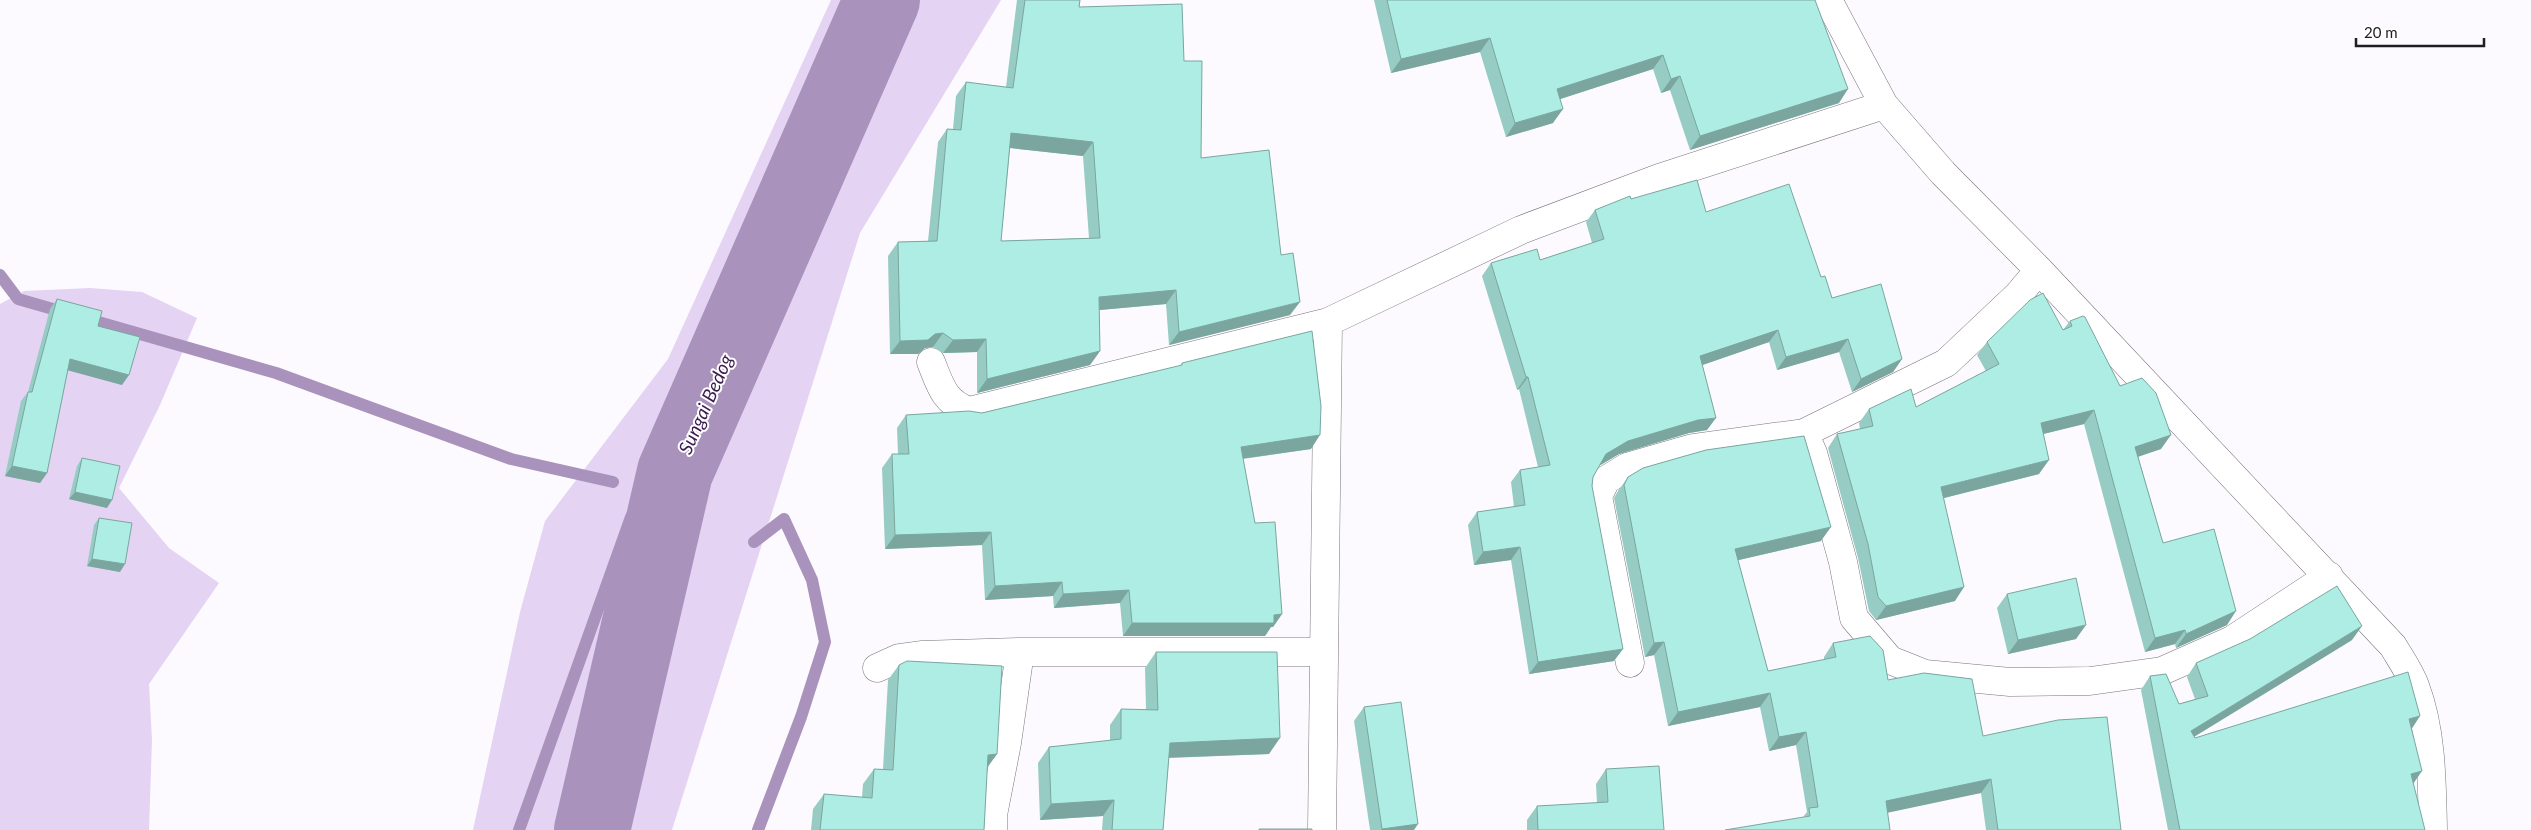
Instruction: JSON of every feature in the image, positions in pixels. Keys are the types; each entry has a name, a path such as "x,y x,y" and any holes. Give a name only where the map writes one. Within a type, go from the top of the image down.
{"street":[{"path":"1828,0 1884,105 1943,173 2039,270 2393,646 2415,684 2425,719 2432,788 2433,830"},
{"path":"931,362 948,398 955,406 969,411 1328,322 1529,226 1659,178 1884,105"},
{"path":"1630,663 1598,496 1606,480 1627,467 1693,448 1804,433 1946,363 2018,295 2039,270"},
{"path":"1322,830 1328,322"},
{"path":"1804,433 1813,453 1843,562 1854,618 1890,660 1925,674 2010,682 2090,681 2162,671 2232,640 2329,576"},
{"path":"877,668 899,658 921,655 1020,652 1324,652"},
{"path":"994,830 993,816 1007,743 1020,652"}],"shaded area":[{"path":"831,0 1001,0 860,233 672,830 473,830 520,612 545,521 668,359"},
{"path":"90,288 142,292 197,318 160,405 119,488 169,548 219,583 149,684 152,740 149,830 0,830 0,304 24,291"}],"building":[{"path":"1025,0 1080,0 1079,7 1182,4 1184,61 1202,61 1201,158 1269,150 1281,255 1293,253 1300,302 1179,332 1176,290 1099,297 1100,351 987,379 986,339 953,340 943,333 935,334 928,340 900,341 898,242 937,241 947,129 961,130 966,82 1013,88","holes":["1011,133 1093,142 1100,238 1001,241"]},
{"path":"1387,0 1815,0 1848,89 1700,136 1680,76 1671,79 1663,55 1557,89 1563,109 1515,123 1490,38 1401,59"},
{"path":"1697,180 1706,212 1789,184 1821,277 1825,276 1832,298 1881,284 1902,359 1861,379 1848,339 1786,357 1778,330 1700,356 1716,418 1698,420 1628,441 1606,454 1593,477 1592,486 1623,649 1538,662 1520,547 1483,552 1477,512 1525,505 1520,470 1550,465 1528,377 1526,377 1491,263 1537,249 1540,260 1604,239 1595,210 1630,196 1631,199"},
{"path":"2043,293 2063,330 2072,326 2070,321 2085,317 2120,386 2142,378 2156,393 2171,435 2135,447 2163,543 2214,529 2236,611 2186,634 2185,630 2155,638 2094,410 2041,423 2049,460 1941,487 1964,587 1886,606 1878,597 1868,544 1837,434 1873,426 1869,409 1911,389 1916,407 1999,364 1987,342 2030,300"},
{"path":"57,299 102,311 98,326 140,337 129,375 70,359 47,473 12,466 28,392 32,392"},
{"path":"1312,331 1321,406 1320,435 1241,447 1255,523 1275,522 1282,614 1274,615 1274,623 1132,623 1129,590 1063,594 1062,582 995,586 991,532 895,535 892,454 909,454 906,415 969,411 982,413 1182,365 1182,363"},
{"path":"1804,436 1831,527 1735,549 1768,671 1836,657 1833,643 1870,636 1883,650 1888,680 1924,673 1972,679 1983,736 2058,720 2107,717 2121,830 1998,830 1991,779 1886,801 1890,830 1725,830 1810,816 1809,808 1818,807 1806,732 1779,737 1770,693 1678,712 1664,642 1654,643 1624,485 1628,477 1643,468 1706,450"},
{"path":"82,458 120,466 112,500 75,492"},
{"path":"99,518 132,523 125,564 92,559"},
{"path":"2076,578 2086,625 2018,640 2007,594"},
{"path":"2337,586 2362,626 2191,731 2195,738 2408,672 2420,716 2409,719 2422,771 2411,774 2425,830 2180,830 2150,676 2166,674 2179,704 2208,696 2196,663 2250,639"},
{"path":"1156,652 1277,652 1280,738 1170,743 1163,830 1112,830 1114,800 1051,804 1049,747 1121,739 1121,709 1158,710"},
{"path":"907,661 1002,666 997,754 988,755 984,830 820,830 824,794 872,798 874,769 893,770 899,665"},
{"path":"1401,702 1418,824 1382,829 1364,707"},
{"path":"1659,766 1664,830 1538,830 1537,806 1608,802 1606,769"},
{"path":"1312,829 1312,830 1259,830"}],"waterway":[{"name":"Sungai Bedog","path":"592,830 675,472 882,0"},
{"path":"0,275 18,299 276,373 511,459 613,482"},
{"path":"519,830 631,517"},
{"path":"754,542 784,519 812,580 825,642 801,717 758,830"}]}
